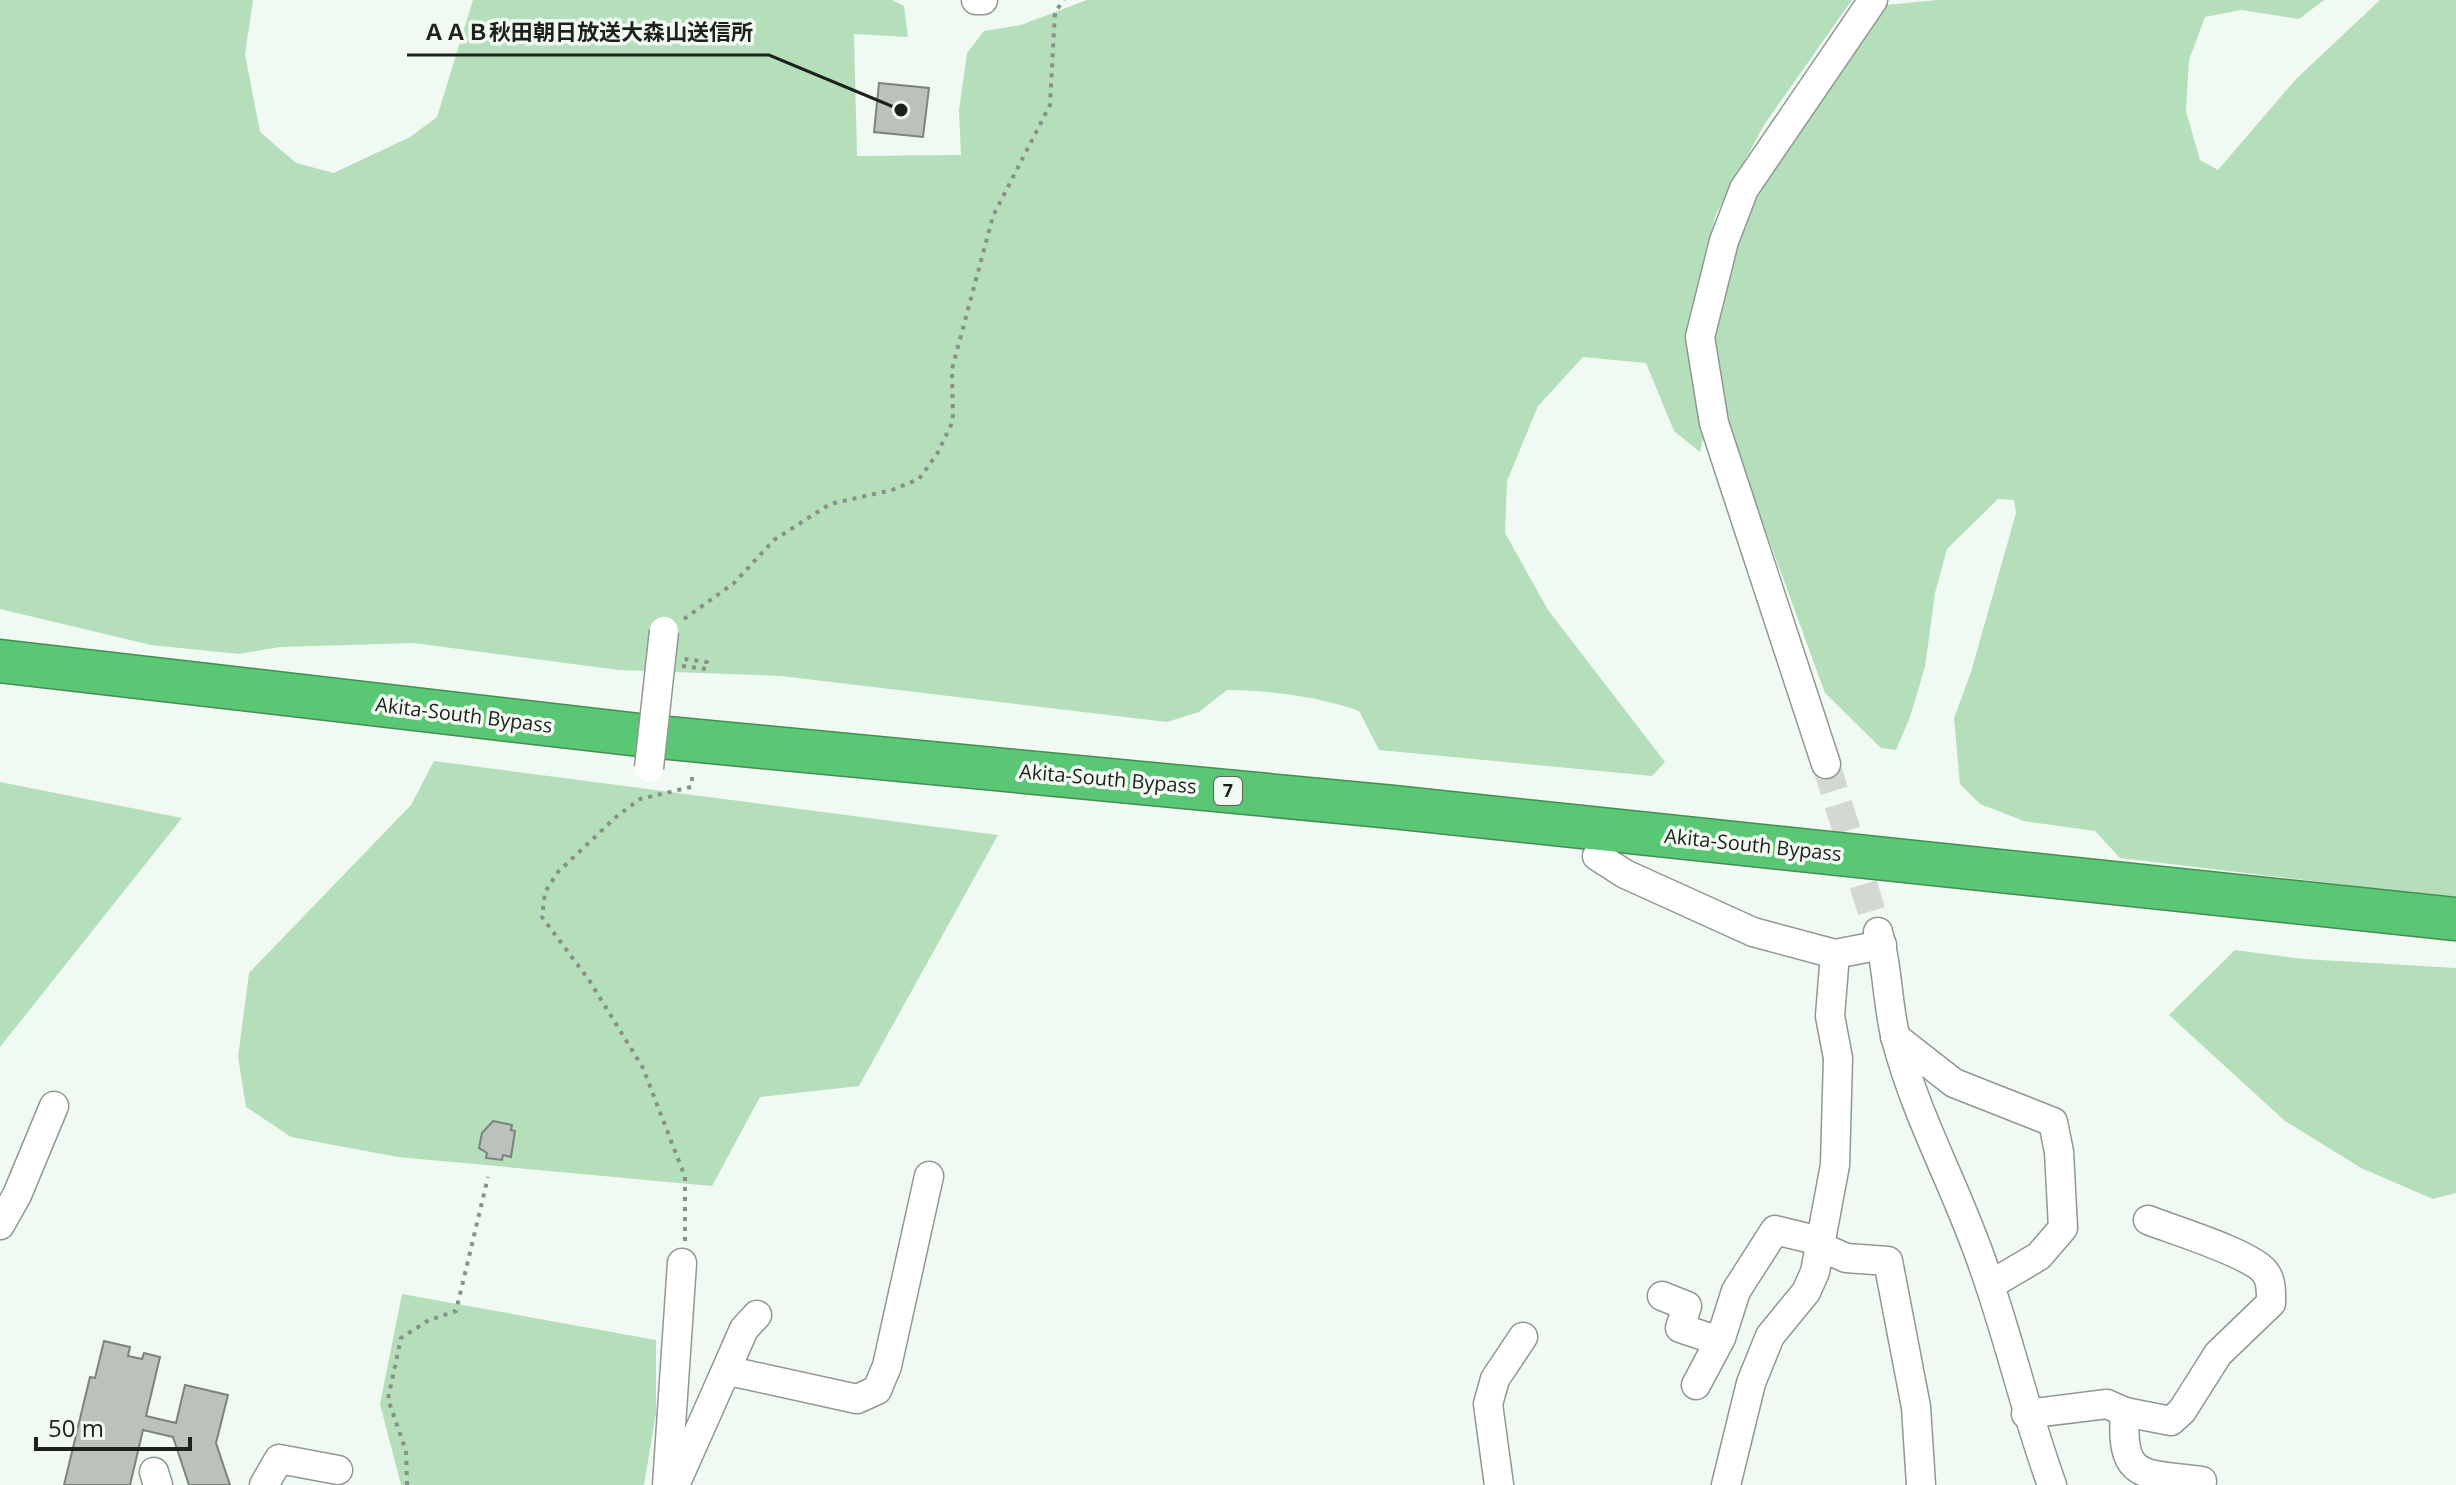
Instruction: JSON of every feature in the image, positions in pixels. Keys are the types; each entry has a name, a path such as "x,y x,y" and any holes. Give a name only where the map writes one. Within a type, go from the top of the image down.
{"highway":[{"name":"Akita-South Bypass","path":"0,661 648,736 1393,807 2456,919"}],"street":[{"path":"976,0 983,0"},
{"path":"1826,764 1714,423 1700,337 1724,241 1744,189 1873,0"},
{"path":"649,768 666,651"},
{"path":"1597,856 1625,874 1753,932 1835,954 1880,939 1895,1037 1919,1112 1949,1173 1990,1285 2026,1414 2052,1485"},
{"path":"1726,1485 1751,1383 1770,1336 1806,1292 1815,1272 1835,1165 1838,1058 1830,1016 1835,954"},
{"path":"1895,1037 1954,1083 2053,1122 2059,1152 2063,1228 2039,1256 1990,1285"},
{"path":"0,1225 17,1195 54,1106"},
{"path":"723,1377 734,1372 857,1399 877,1390 887,1366 929,1176"},
{"path":"2026,1414 2107,1404 2125,1412 2171,1421 2182,1411 2218,1354 2271,1303 2272,1288 2264,1271 2231,1252 2148,1220"},
{"path":"1696,1385 1719,1341 1736,1291 1775,1230 1820,1244 1846,1258 1888,1261 1916,1407 1921,1485"},
{"path":"667,1485 682,1263"},
{"path":"1662,1296 1687,1306 1680,1328 1719,1341"},
{"path":"675,1485 744,1329 757,1315"},
{"path":"1499,1485 1488,1404 1495,1379 1523,1337"},
{"path":"2125,1412 2122,1445 2129,1461 2140,1472 2202,1481"},
{"path":"264,1485 279,1459 338,1470"}],"path":[{"path":"666,651 774,540 830,504 892,490 919,479 937,454 953,421 952,369 993,216 1050,105 1055,12 1064,0"},
{"path":"666,651 707,662 706,669 666,651"},
{"path":"682,1263 685,1177 643,1068 589,980 542,917 545,892 558,872 640,799 691,787 693,772"},
{"path":"407,1485 406,1451 388,1399 401,1338 429,1320 456,1311 488,1177"}],"green space":[{"path":"0,0 253,0 245,54 260,132 296,163 334,173 410,137 437,117 473,0 892,0 904,6 908,37 854,34 857,156 961,155 959,110 967,53 984,31 1021,25 1087,0 1852,0 1764,125 1716,214 1690,318 1705,429 1700,452 1674,431 1646,363 1583,357 1538,406 1507,481 1505,533 1548,610 1665,762 1652,776 1379,750 1359,711 1277,693 1227,690 1199,712 1167,722 781,676 619,670 414,643 280,647 239,654 151,645 0,609"},
{"path":"1937,0 2324,0 2299,19 2241,10 2205,17 2189,60 2186,111 2200,160 2218,170 2296,79 2380,0 2456,0 2456,898 2120,858 2095,831 2024,821 1980,804 1960,784 1954,718 1971,672 2016,513 2014,500 1998,499 1947,549 1935,593 1925,667 1896,750 1881,748 1825,693 1716,395 1714,329 1741,231 1771,164 1886,5"},
{"path":"434,761 998,835 859,1086 760,1097 712,1186 398,1157 291,1137 246,1107 238,1057 249,973 411,805"},
{"path":"0,782 182,818 0,1047"},
{"path":"2235,950 2304,959 2456,968 2456,1193 2433,1199 2361,1168 2285,1121 2169,1015"},
{"path":"402,1294 656,1340 656,1413 644,1485 401,1485 380,1404"}],"building":[{"path":"879,83 929,88 923,137 874,132"},
{"path":"493,1121 512,1125 511,1130 515,1131 511,1157 503,1155 502,1160 486,1158 487,1153 479,1148 482,1133"},
{"path":"104,1341 130,1347 128,1356 142,1359 144,1353 160,1357 146,1416 176,1423 185,1385 228,1395 216,1443 230,1485 189,1485 173,1437 143,1430 130,1485 64,1485 90,1377 95,1378"}],"tunnel":[{"path":"1826,764 1878,932"}],"place":[{"name":"ＡＡＢ秋田朝日放送大森山送信所","path":"901,110"}]}
